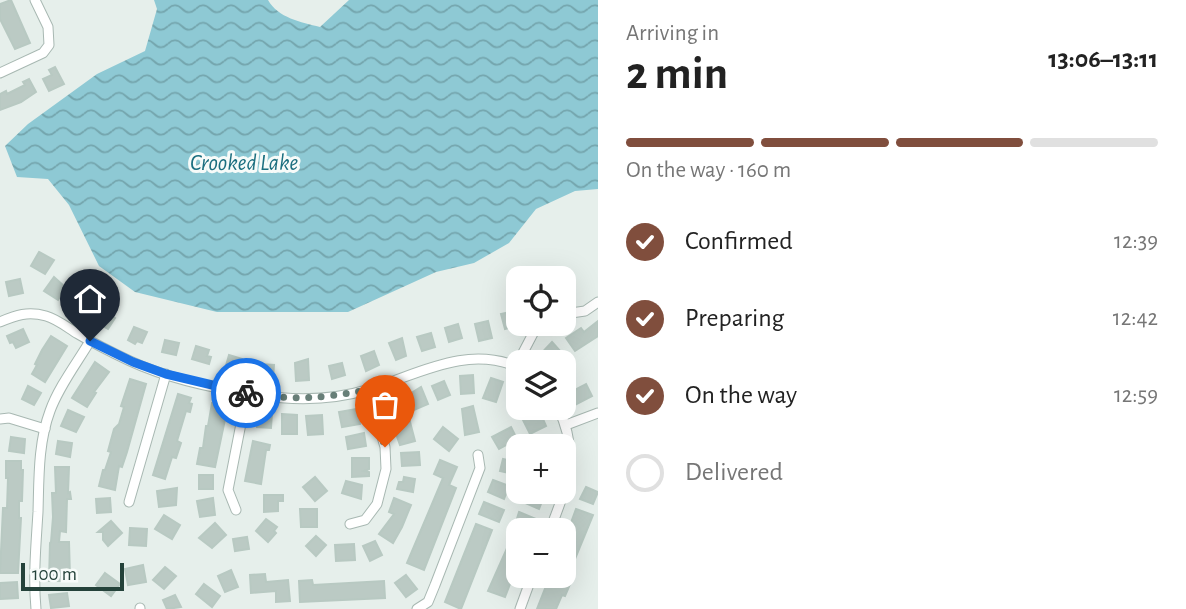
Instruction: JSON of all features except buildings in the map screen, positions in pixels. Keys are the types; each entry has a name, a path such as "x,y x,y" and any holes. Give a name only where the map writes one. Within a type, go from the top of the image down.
{"street":[{"path":"0,74 43,53 49,45 48,26 35,0"},
{"path":"576,312 585,311 598,302"},
{"path":"0,322 23,312 47,316 133,362 166,374 286,399 322,398 368,390 430,366 456,360 487,359 506,364"},
{"path":"36,609 34,584 40,454 45,429 58,393 90,341"},
{"path":"129,502 166,374"},
{"path":"350,524 365,520 377,504 386,470 385,447 368,390"},
{"path":"236,510 228,490 247,393"},
{"path":"566,425 598,413"},
{"path":"0,419 9,418 45,429"},
{"path":"554,518 566,487 571,462 564,420"},
{"path":"416,609 428,602 435,585 480,468 478,456"},
{"path":"520,609 528,588"}],"water":[{"name":"Crooked Lake","path":"154,0 268,0 284,15 320,27 349,0 598,0 598,189 575,191 536,209 509,243 474,263 436,272 348,312 217,312 135,292 99,266 69,205 48,179 17,177 5,146 28,124 97,74 145,51 157,9"}],"way so far":[{"path":"246,393 286,399 322,398 368,390 385,447"}],"route":[{"path":"90,341 133,362 166,374 246,393"}]}
